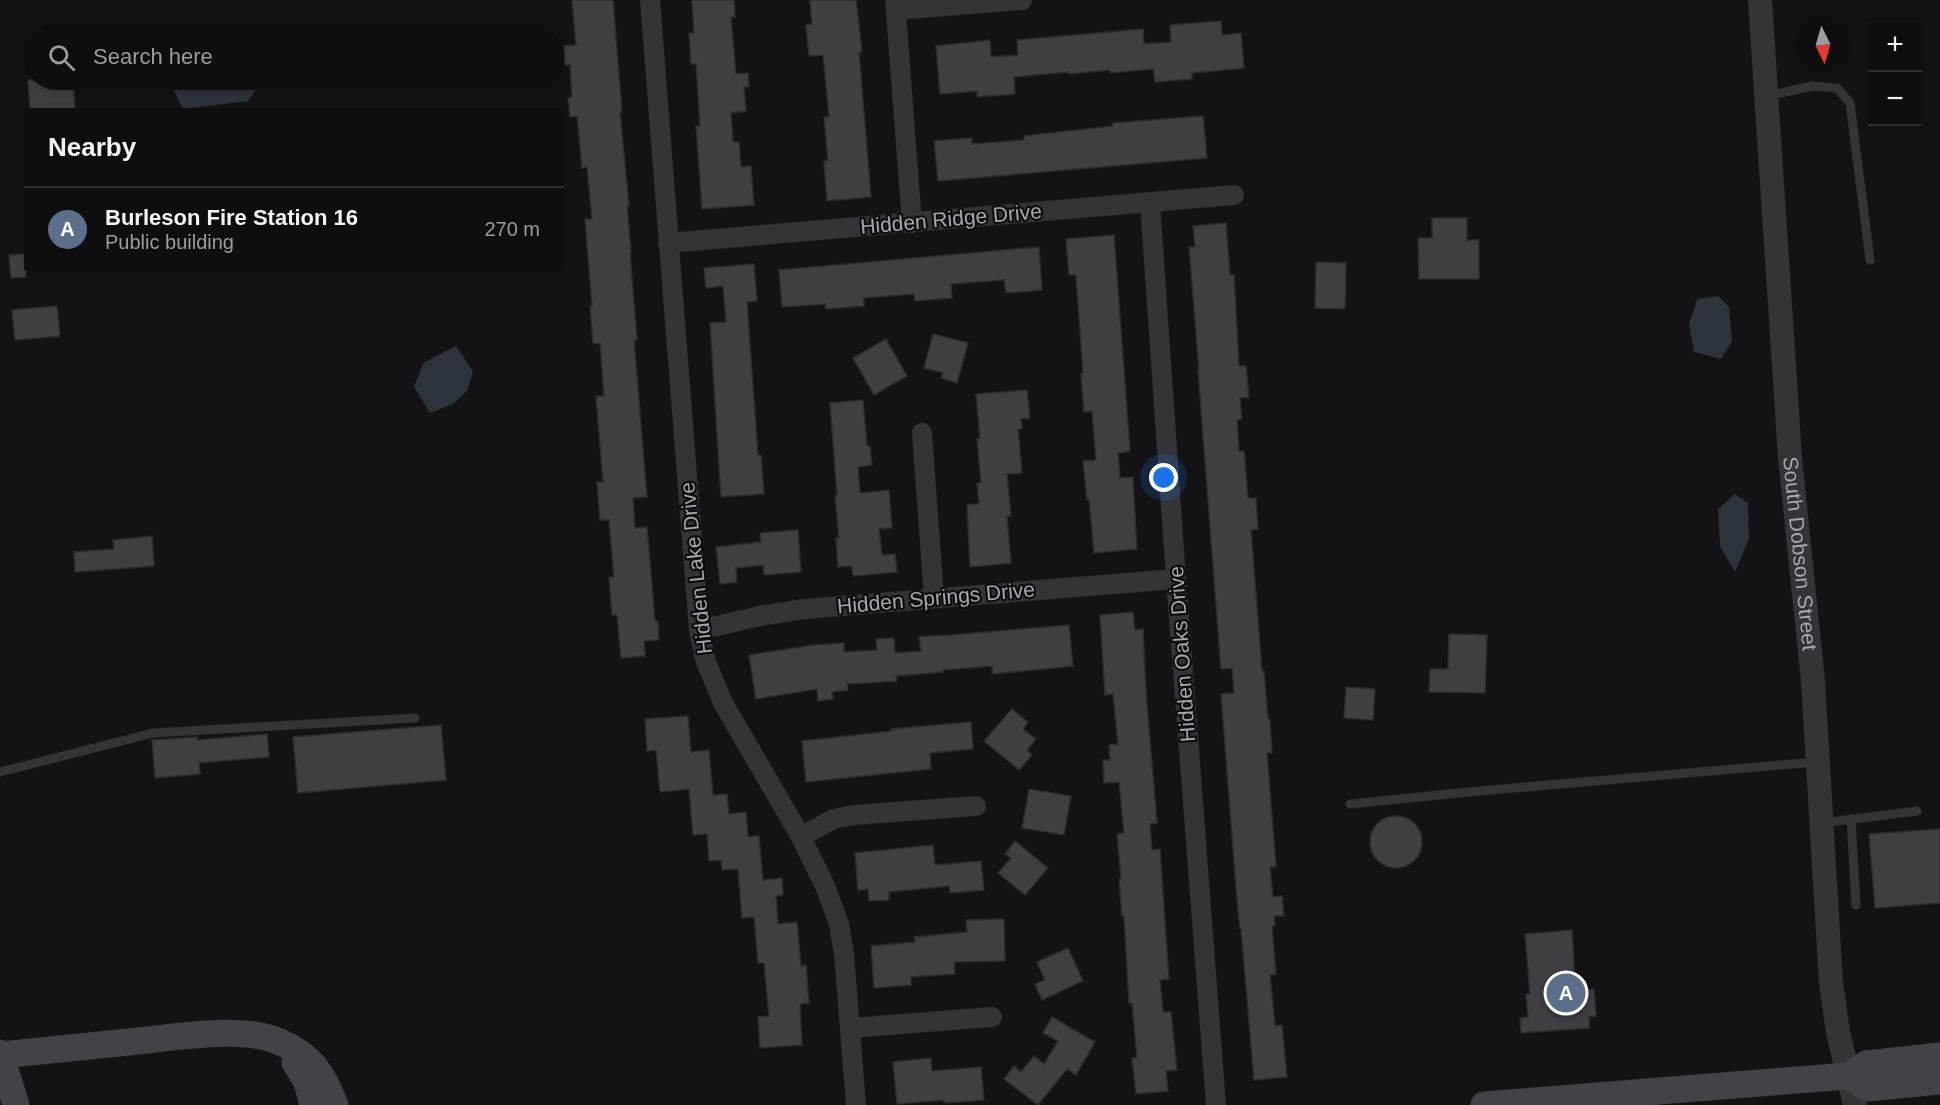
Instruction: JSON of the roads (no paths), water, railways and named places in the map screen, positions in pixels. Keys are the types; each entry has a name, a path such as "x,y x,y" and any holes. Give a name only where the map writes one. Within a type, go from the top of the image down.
{"main road":[{"path":"16,1105 0,1054 199,1035 253,1034 280,1042 329,1073 350,1105"},
{"path":"280,1042 307,1082 313,1105"},
{"path":"1484,1105 1636,1099 1848,1076 1866,1064 1940,1056"},
{"path":"317,1067 335,1105"},
{"path":"1848,1076 1868,1088 1940,1082"}],"street":[{"name":"Hidden Lake Drive","path":"650,0 699,630 706,662 723,703 801,837 825,886 838,924 844,954 856,1105"},
{"path":"912,223 895,5 1022,0"},
{"name":"South Dobson Street","path":"1760,0 1790,458 1813,681 1831,982 1838,1032 1855,1105"},
{"name":"Hidden Ridge Drive","path":"668,243 1234,195"},
{"name":"Hidden Oaks Drive","path":"1150,202 1216,1105"},
{"path":"922,433 934,598"},
{"name":"Hidden Springs Drive","path":"699,630 804,609 1176,579"},
{"path":"801,837 833,819 854,815 976,806"},
{"path":"850,1028 992,1017"}],"lane":[{"path":"1765,96 1812,86 1838,88 1850,103 1870,260"},
{"path":"0,772 153,733 415,718"},
{"path":"1350,804 1818,762"},
{"path":"1822,823 1917,811"},
{"path":"1851,819 1856,905"}],"place":[{"name":"Burleson Fire Station 16","path":"1566,993"}]}
